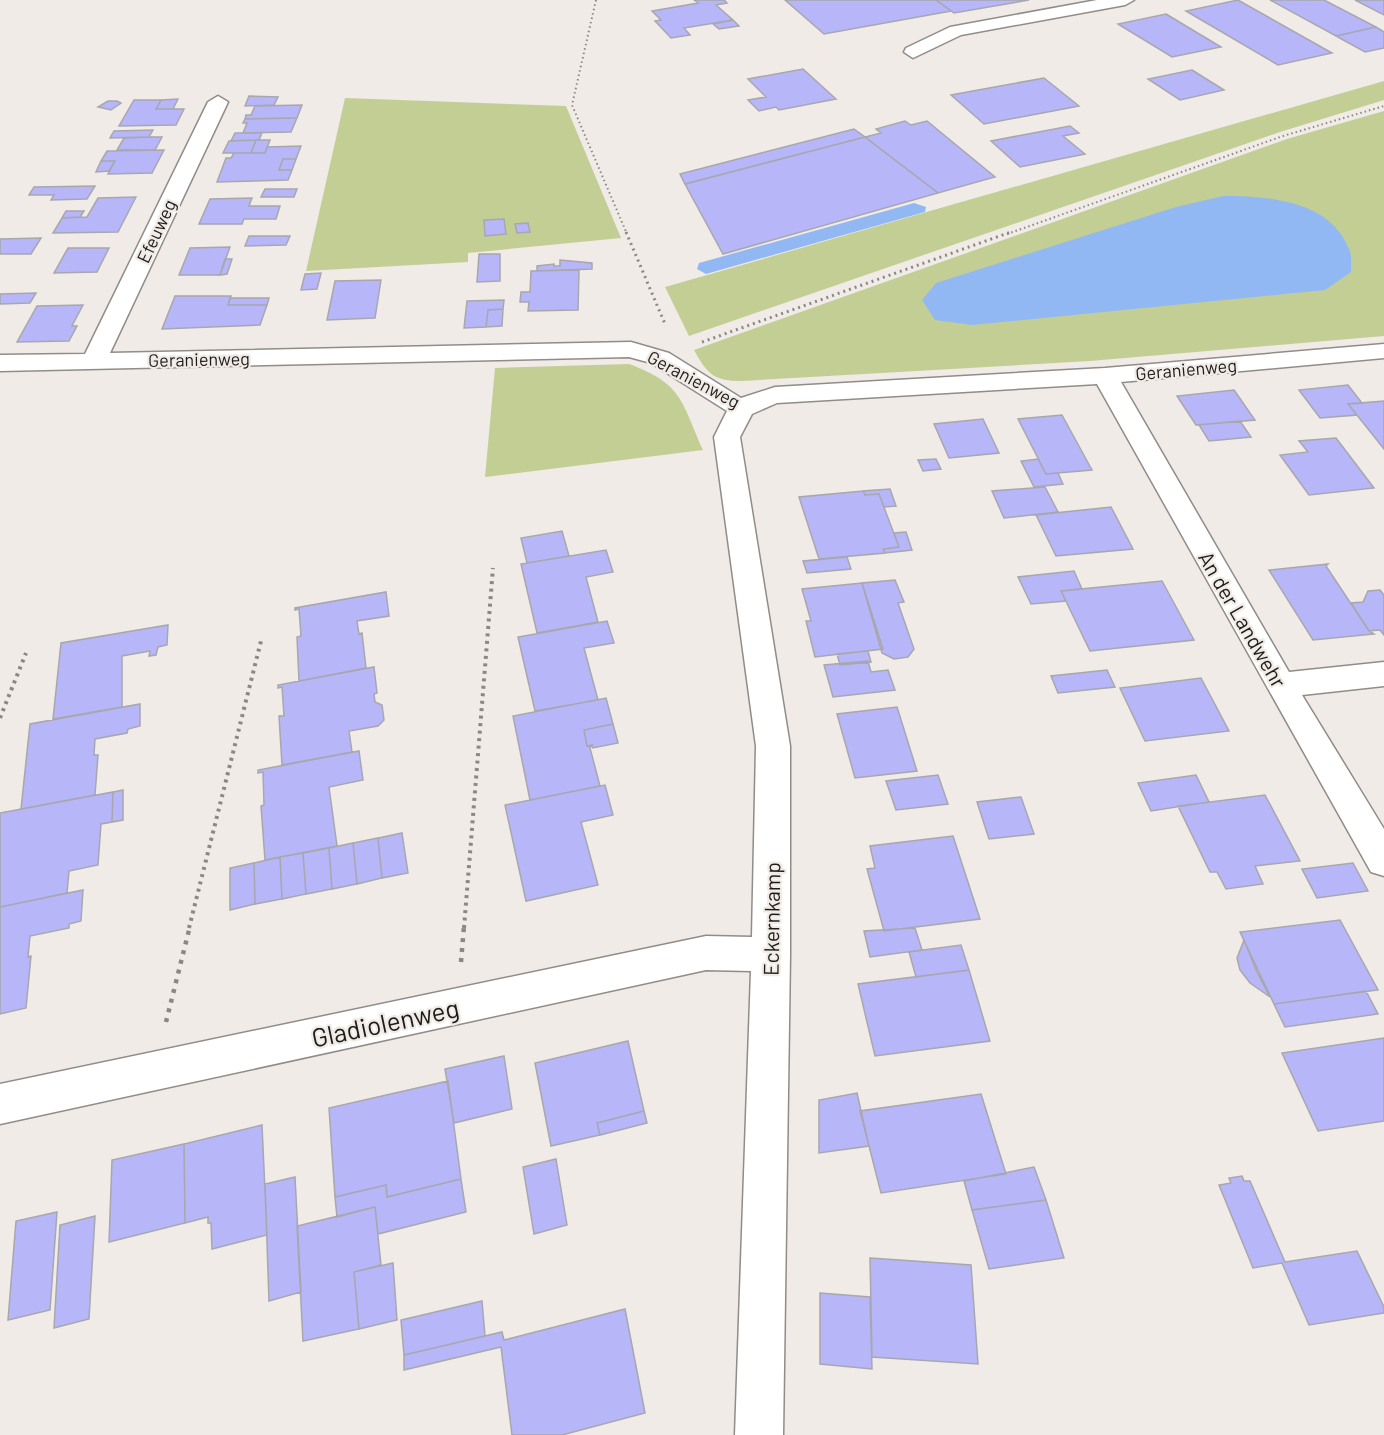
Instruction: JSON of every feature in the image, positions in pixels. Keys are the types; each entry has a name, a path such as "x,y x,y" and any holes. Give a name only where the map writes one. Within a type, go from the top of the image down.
{"street":[{"path":"913,52 956,31 1125,0"},
{"name":"Efeuweg","path":"94,361 218,102"},
{"name":"Geranienweg","path":"0,363 631,349 660,358 741,409 775,395 1105,376 1384,351"},
{"name":"An der Landwehr","path":"1105,376 1280,685 1384,861"},
{"name":"Eckernkamp","path":"741,409 727,437 773,746 771,955 759,1435"},
{"path":"1280,685 1384,674"},
{"name":"Gladiolenweg","path":"0,1104 706,953 771,955"}],"path":[{"path":"596,0 572,105 666,328"},
{"path":"701,342 1272,140 1384,106"},
{"path":"458,1006 493,568"},
{"path":"154,1071 261,641"},
{"path":"0,718 26,653"}],"green space":[{"path":"1384,81 1384,100 1280,132 689,336 665,287"},
{"path":"345,98 566,106 621,238 468,253 468,262 306,271"},
{"path":"1384,111 1384,336 1090,361 742,381 725,380 713,375 703,365 694,350 1287,139"},
{"path":"629,364 660,379 678,396 703,450 485,477 495,368"}],"water":[{"path":"1223,196 1278,200 1313,211 1328,220 1340,233 1350,251 1351,272 1325,290 972,325 935,320 922,300 936,283 1176,207"},
{"path":"914,203 926,207 925,212 706,274 697,269 699,263"}],"building":[{"path":"694,0 724,0 727,3 716,5 733,20 684,28 690,35 671,38 655,21 661,20 652,11 698,3"},
{"path":"785,0 936,0 951,11 824,34"},
{"path":"936,0 1029,0 954,13"},
{"path":"1238,0 1332,53 1278,65 1186,11"},
{"path":"1270,0 1324,0 1376,27 1336,36"},
{"path":"1355,0 1384,0 1384,15"},
{"path":"1166,14 1221,47 1172,57 1118,24"},
{"path":"733,20 739,26 719,29 713,24"},
{"path":"1376,27 1384,32 1384,48 1365,52 1336,36"},
{"path":"803,69 836,99 779,110 776,107 759,111 748,100 766,97 748,79"},
{"path":"1192,70 1224,90 1180,100 1148,79"},
{"path":"1044,78 1079,106 984,124 951,95"},
{"path":"249,96 278,97 274,105 245,106"},
{"path":"178,99 173,109 156,109 161,100"},
{"path":"134,100 161,100 156,109 184,109 176,125 119,126"},
{"path":"108,101 121,103 111,110 98,107"},
{"path":"302,105 297,118 245,119 246,115 251,115 255,106"},
{"path":"297,118 291,132 243,133 247,123 243,123 245,119"},
{"path":"905,121 911,125 927,121 995,177 938,193 865,137 881,133 876,129"},
{"path":"1070,126 1079,133 1063,136 1085,154 1020,167 991,141"},
{"path":"854,129 865,137 685,184 680,174"},
{"path":"153,130 149,137 110,138 114,131"},
{"path":"235,133 262,133 259,140 231,141"},
{"path":"162,137 155,150 117,150 124,138"},
{"path":"865,137 938,193 723,254 685,184"},
{"path":"256,140 251,153 223,153 229,141"},
{"path":"256,140 270,140 265,153 251,153"},
{"path":"301,146 296,159 283,159 279,170 292,170 288,180 217,182 226,158 231,158 234,153 265,153 267,147"},
{"path":"164,150 152,173 108,174 115,161 101,161 107,151"},
{"path":"283,159 296,159 292,170 279,170"},
{"path":"101,161 115,161 109,171 96,172"},
{"path":"95,186 87,199 51,200 54,195 29,195 34,187"},
{"path":"265,189 297,189 294,197 261,197"},
{"path":"136,197 118,232 53,233 62,218 87,217 98,198"},
{"path":"252,198 249,206 280,206 276,219 244,219 242,224 199,224 210,199"},
{"path":"66,211 84,211 80,217 62,218"},
{"path":"504,219 506,234 485,236 484,220"},
{"path":"528,223 530,232 517,233 515,224"},
{"path":"249,236 290,236 286,245 245,246"},
{"path":"41,238 31,254 0,254 0,239"},
{"path":"230,247 220,275 179,275 190,248"},
{"path":"68,248 109,248 97,272 54,273"},
{"path":"479,254 500,254 500,281 477,282"},
{"path":"225,259 232,259 227,274 220,275"},
{"path":"560,260 592,263 592,269 537,271 537,266 554,264 554,266 560,266"},
{"path":"579,270 578,310 528,311 529,302 520,302 521,292 530,292 531,271"},
{"path":"321,273 317,289 301,290 305,274"},
{"path":"381,280 375,318 327,320 335,281"},
{"path":"36,293 30,303 0,304 0,294"},
{"path":"175,296 231,296 228,305 267,305 260,325 162,329"},
{"path":"230,298 269,298 267,305 228,305"},
{"path":"504,300 503,309 488,310 486,327 464,328 467,301"},
{"path":"83,305 72,326 77,326 69,341 17,342 37,306"},
{"path":"503,309 502,326 486,327 488,310"},
{"path":"1348,385 1362,403 1348,404 1357,415 1320,418 1299,390"},
{"path":"1234,390 1255,420 1196,425 1177,396"},
{"path":"1384,401 1384,449 1348,404"},
{"path":"1062,415 1092,470 1046,474 1018,419"},
{"path":"983,419 999,453 949,458 934,424"},
{"path":"1240,421 1251,437 1209,441 1199,425"},
{"path":"1336,438 1374,488 1309,495 1280,455 1308,452 1299,441"},
{"path":"936,459 941,469 923,471 918,460"},
{"path":"1038,459 1046,474 1058,473 1063,484 1034,487 1021,461"},
{"path":"1045,487 1058,512 1004,518 992,491"},
{"path":"890,489 896,506 884,507 879,494 865,495 863,491"},
{"path":"863,491 865,495 879,494 899,547 883,549 885,553 819,559 799,497"},
{"path":"1111,507 1133,549 1056,556 1036,515"},
{"path":"562,531 569,556 527,563 521,538"},
{"path":"906,532 912,550 885,553 883,549 899,547 894,533"},
{"path":"606,550 613,572 586,577 598,622 537,633 521,564"},
{"path":"847,557 851,569 807,573 803,561"},
{"path":"1328,564 1326,566 1369,631 1374,634 1313,640 1269,570"},
{"path":"1074,571 1082,589 1061,591 1066,601 1031,604 1018,577"},
{"path":"895,580 904,602 898,603 914,649 908,657 894,659 882,653 862,583"},
{"path":"1162,581 1194,640 1090,651 1061,591"},
{"path":"862,583 883,649 815,657 806,621 811,621 802,589"},
{"path":"1380,590 1384,595 1384,635 1380,630 1369,631 1351,603 1363,602 1368,591"},
{"path":"386,592 389,616 357,621 359,634 362,633 366,668 299,681 297,637 301,636 299,609 295,610 295,608"},
{"path":"607,621 614,643 584,648 598,700 535,711 518,637"},
{"path":"168,625 167,645 158,647 156,655 149,656 150,651 122,656 122,707 53,719 61,643"},
{"path":"868,651 871,662 840,665 837,654"},
{"path":"868,661 871,672 888,670 895,690 833,697 824,665"},
{"path":"374,667 377,693 374,694 375,702 382,705 384,720 378,726 349,731 352,752 282,765 279,716 284,716 282,687 278,688 278,685"},
{"path":"1107,670 1115,687 1058,693 1051,676"},
{"path":"1201,678 1229,731 1145,741 1120,688"},
{"path":"606,698 613,724 584,730 587,746 592,745 590,748 600,786 530,800 513,716"},
{"path":"140,704 140,726 128,729 127,733 95,739 94,755 98,755 95,795 21,809 30,724"},
{"path":"897,707 917,771 855,778 837,714"},
{"path":"613,724 618,743 593,748 592,745 587,746 584,730"},
{"path":"359,751 363,780 329,787 337,846 265,860 261,806 264,805 263,772 258,773 258,770"},
{"path":"938,775 948,804 896,810 886,781"},
{"path":"1196,775 1209,802 1151,811 1138,783"},
{"path":"605,785 613,815 581,822 598,885 526,901 505,805"},
{"path":"123,790 123,820 112,822 113,792"},
{"path":"113,792 112,822 101,824 98,865 69,871 67,893 0,907 0,813"},
{"path":"1265,795 1300,861 1255,866 1263,884 1226,889 1217,872 1210,872 1178,806"},
{"path":"1021,797 1034,834 989,839 977,802"},
{"path":"402,833 408,873 382,878 378,838"},
{"path":"953,836 980,919 884,931 867,869 875,868 870,846"},
{"path":"378,838 382,878 357,884 353,843"},
{"path":"353,843 357,884 332,889 329,848"},
{"path":"329,848 332,889 306,894 303,853"},
{"path":"303,853 306,894 282,899 280,857"},
{"path":"280,857 282,899 255,904 254,863"},
{"path":"254,863 255,904 230,910 230,868"},
{"path":"1353,863 1368,891 1317,898 1302,869"},
{"path":"83,890 81,921 69,924 69,928 30,936 28,957 31,956 26,1008 0,1014 0,907"},
{"path":"1340,920 1378,990 1274,1004 1240,932"},
{"path":"915,928 922,950 870,957 864,931"},
{"path":"1244,940 1270,997 1250,983 1240,970 1237,958"},
{"path":"961,945 969,970 916,977 909,952"},
{"path":"969,970 990,1041 875,1056 858,984"},
{"path":"1366,991 1378,1014 1285,1027 1274,1004"},
{"path":"1384,1038 1384,1121 1318,1131 1282,1053"},
{"path":"628,1041 644,1111 597,1123 600,1135 551,1146 535,1063"},
{"path":"504,1056 512,1109 454,1123 445,1069"},
{"path":"448,1081 461,1179 387,1197 386,1185 335,1197 329,1108"},
{"path":"857,1093 869,1146 819,1153 819,1100"},
{"path":"981,1094 1006,1174 881,1193 860,1111"},
{"path":"644,1111 647,1123 600,1135 597,1123"},
{"path":"262,1125 267,1235 212,1249 211,1223 208,1223 208,1217 185,1223 184,1144"},
{"path":"184,1144 185,1223 109,1242 112,1160"},
{"path":"556,1159 567,1225 534,1234 523,1167"},
{"path":"1034,1167 1046,1200 972,1210 964,1181"},
{"path":"1242,1176 1244,1181 1250,1181 1285,1262 1357,1251 1384,1307 1384,1313 1309,1325 1282,1263 1253,1268 1219,1185 1231,1183 1229,1178"},
{"path":"295,1177 301,1292 269,1301 265,1184"},
{"path":"461,1179 466,1212 378,1234 375,1207 337,1217 335,1197 386,1185 387,1197"},
{"path":"1046,1200 1064,1258 989,1269 972,1210"},
{"path":"375,1207 381,1265 354,1272 359,1329 303,1341 297,1226"},
{"path":"57,1212 50,1310 8,1320 16,1221"},
{"path":"95,1216 89,1319 54,1328 60,1225"},
{"path":"870,1258 971,1265 978,1364 872,1357"},
{"path":"393,1263 397,1320 359,1329 354,1272"},
{"path":"820,1293 870,1297 872,1369 820,1364"},
{"path":"482,1301 485,1336 404,1355 401,1320"},
{"path":"625,1309 645,1413 562,1435 512,1435 501,1347 404,1370 404,1355 502,1332 504,1340"}]}
